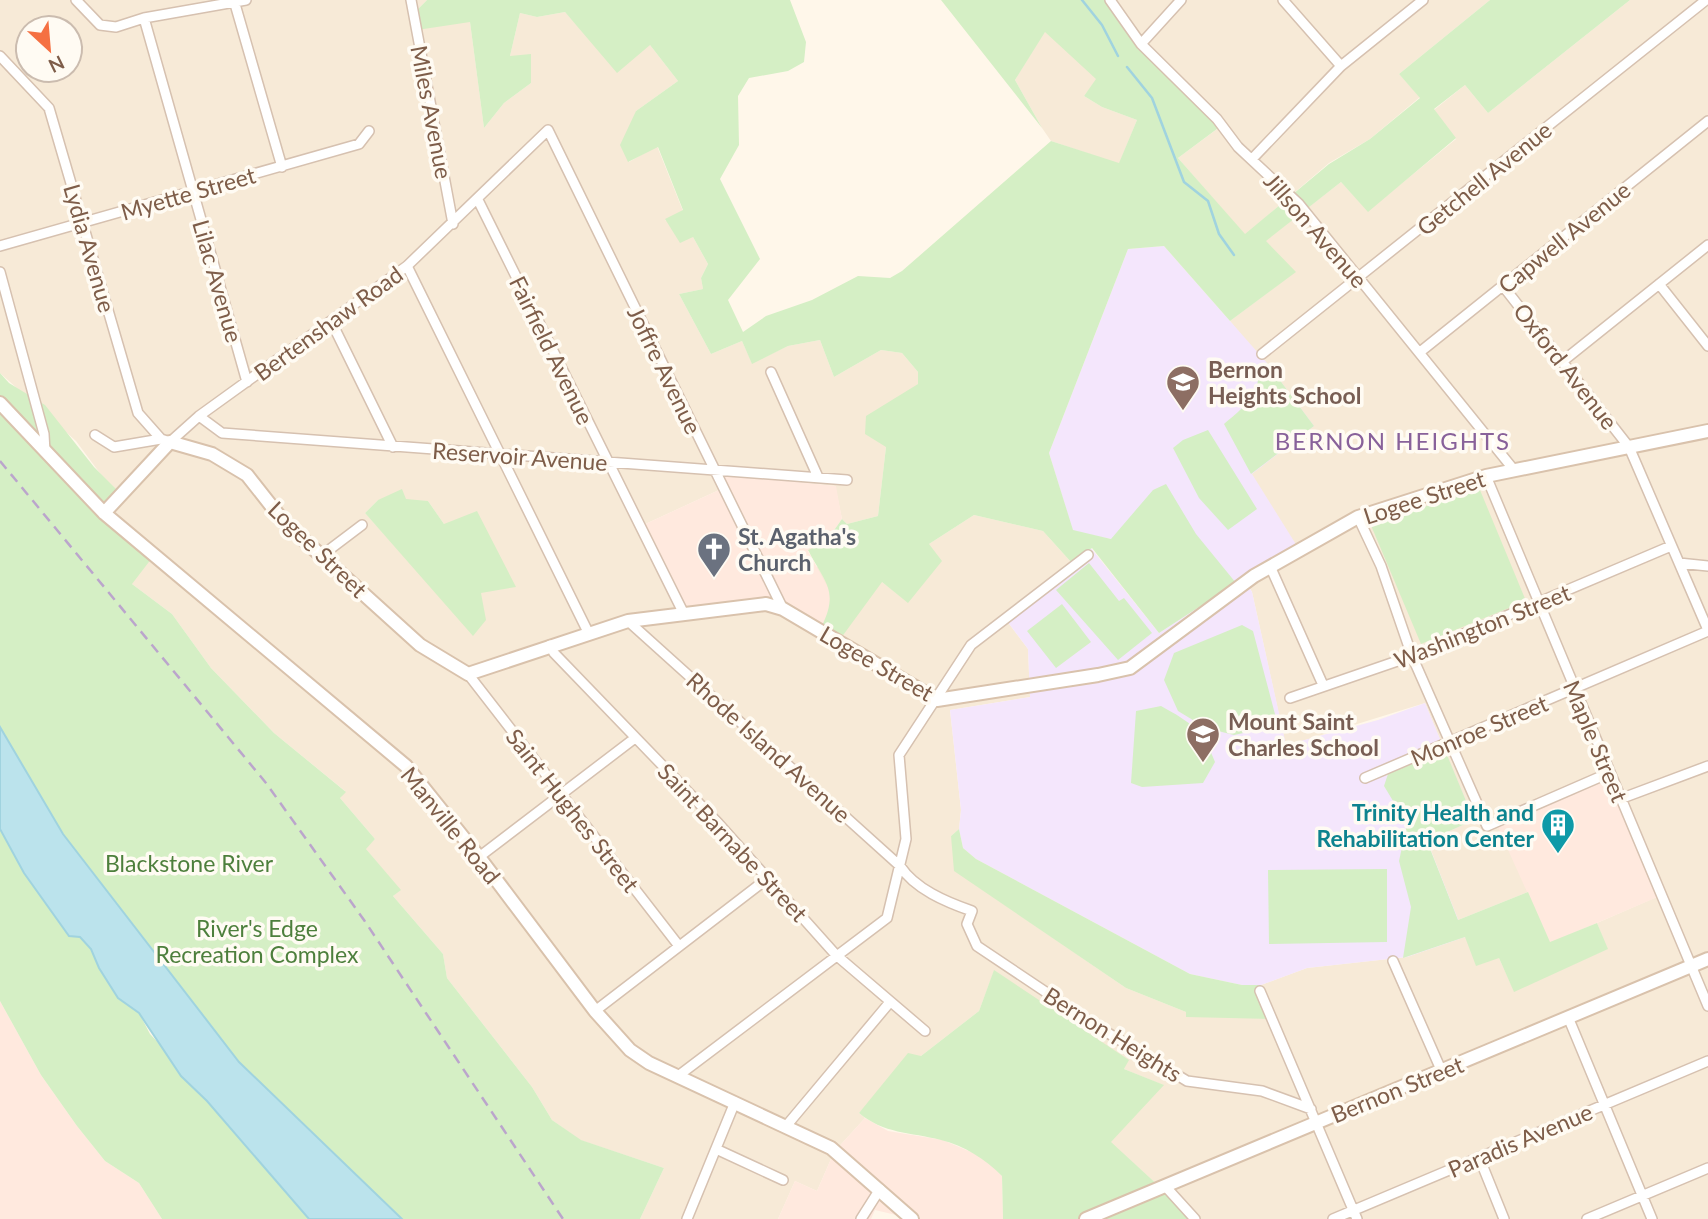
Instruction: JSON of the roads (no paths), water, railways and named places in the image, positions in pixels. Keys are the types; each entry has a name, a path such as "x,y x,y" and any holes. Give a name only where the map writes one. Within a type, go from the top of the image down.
{"street":[{"path":"76,0 100,25 116,27 144,18 246,0"},
{"name":"Miles Avenue","path":"411,0 453,224"},
{"path":"1141,44 1181,0"},
{"path":"1283,0 1341,66"},
{"path":"1252,159 1341,66 1423,0"},
{"name":"Getchell Avenue","path":"1262,354 1706,0"},
{"name":"Jillson Avenue","path":"1111,1 1141,44 1299,204 1514,470"},
{"path":"235,4 282,167"},
{"name":"Lilac Avenue","path":"144,18 247,382"},
{"name":"Lydia Avenue","path":"0,56 49,108 138,413 166,440"},
{"name":"Capwell Avenue","path":"1420,352 1708,121"},
{"name":"Bertenshaw Road","path":"104,513 166,440 407,266 548,130"},
{"name":"Joffre Avenue","path":"548,130 783,609"},
{"name":"Myette Street","path":"0,246 359,144 369,131"},
{"name":"Fairfield Avenue","path":"478,200 683,612"},
{"path":"1563,361 1708,245"},
{"path":"407,266 588,632"},
{"path":"0,272 44,434 45,454"},
{"path":"1659,284 1708,346"},
{"name":"Oxford Avenue","path":"1503,286 1629,447 1708,630"},
{"path":"331,321 393,447"},
{"path":"771,372 818,477"},
{"name":"Manville Road","path":"0,403 45,454 104,513 406,766 479,857 595,1011 630,1050 678,1076 831,1148 912,1219"},
{"name":"Reservoir Avenue","path":"199,416 222,433 847,480"},
{"name":"Logee Street","path":"95,435 114,447 166,440 212,454 247,475 284,522 321,556 420,645 468,674 588,632 628,621 683,612 766,604 783,609 937,700 1130,668 1270,566 1358,517 1486,476 1708,431"},
{"name":"Maple Street","path":"1486,476 1708,1006"},
{"path":"1358,517 1381,566 1412,656 1487,825 1609,774"},
{"path":"321,556 362,525"},
{"name":"Washington Street","path":"1290,698 1412,656 1671,546"},
{"path":"678,1076 887,918 906,839 899,755 971,645 1088,555"},
{"path":"1679,564 1708,566"},
{"path":"1270,566 1323,685"},
{"name":"Rhode Island Avenue","path":"628,621 900,866 906,876 945,901 972,911 967,924 970,936"},
{"name":"Monroe Street","path":"1365,778 1575,690 1708,630"},
{"name":"Saint Barnabe Street","path":"550,645 554,653 768,878 836,955 925,1031"},
{"name":"Saint Hughes Street","path":"468,674 679,946"},
{"path":"479,857 635,737"},
{"path":"1620,799 1708,766"},
{"path":"595,1011 768,878"},
{"name":"Bernon Heights","path":"970,936 977,946 1179,1077 1208,1086 1262,1091 1311,1109"},
{"name":"Bernon Street","path":"1086,1219 1708,959"},
{"path":"1393,961 1442,1072"},
{"path":"1260,991 1355,1215"},
{"path":"787,1125 890,1002"},
{"path":"1568,1017 1651,1219"},
{"name":"Paradis Avenue","path":"1333,1219 1355,1215 1479,1157 1708,1061"},
{"path":"687,1219 735,1102"},
{"path":"716,1149 783,1180"},
{"path":"1479,1157 1504,1219"},
{"path":"1587,1219 1708,1168"},
{"path":"1165,1186 1195,1219"},
{"path":"861,1219 880,1189"}],"water":[{"path":"0,727 63,834 239,1062 402,1219 309,1219 207,1101 181,1076 139,1013 118,998 99,968 91,949 80,937 69,936 24,873 0,829"}],"waterway":[{"path":"1082,0 1102,25 1118,56"},
{"path":"1127,67 1152,98 1184,182 1208,201 1219,234 1234,255"}],"railway":[{"path":"0,461 266,783 364,920 563,1219"}],"place":[{"name":"Bernon Heights School","path":"1183,412"},
{"name":"St. Agatha's Church","path":"714,579"},
{"name":"Mount Saint Charles School","path":"1203,764"},
{"name":"Trinity Health and Rehabilitation Center","path":"1558,855"}],"district":[{"name":"BERNON HEIGHTS","path":"1393,440"}],"park label":[{"name":"Blackstone River","path":"189,863"},
{"name":"River's Edge Recreation Complex","path":"257,941"}]}
